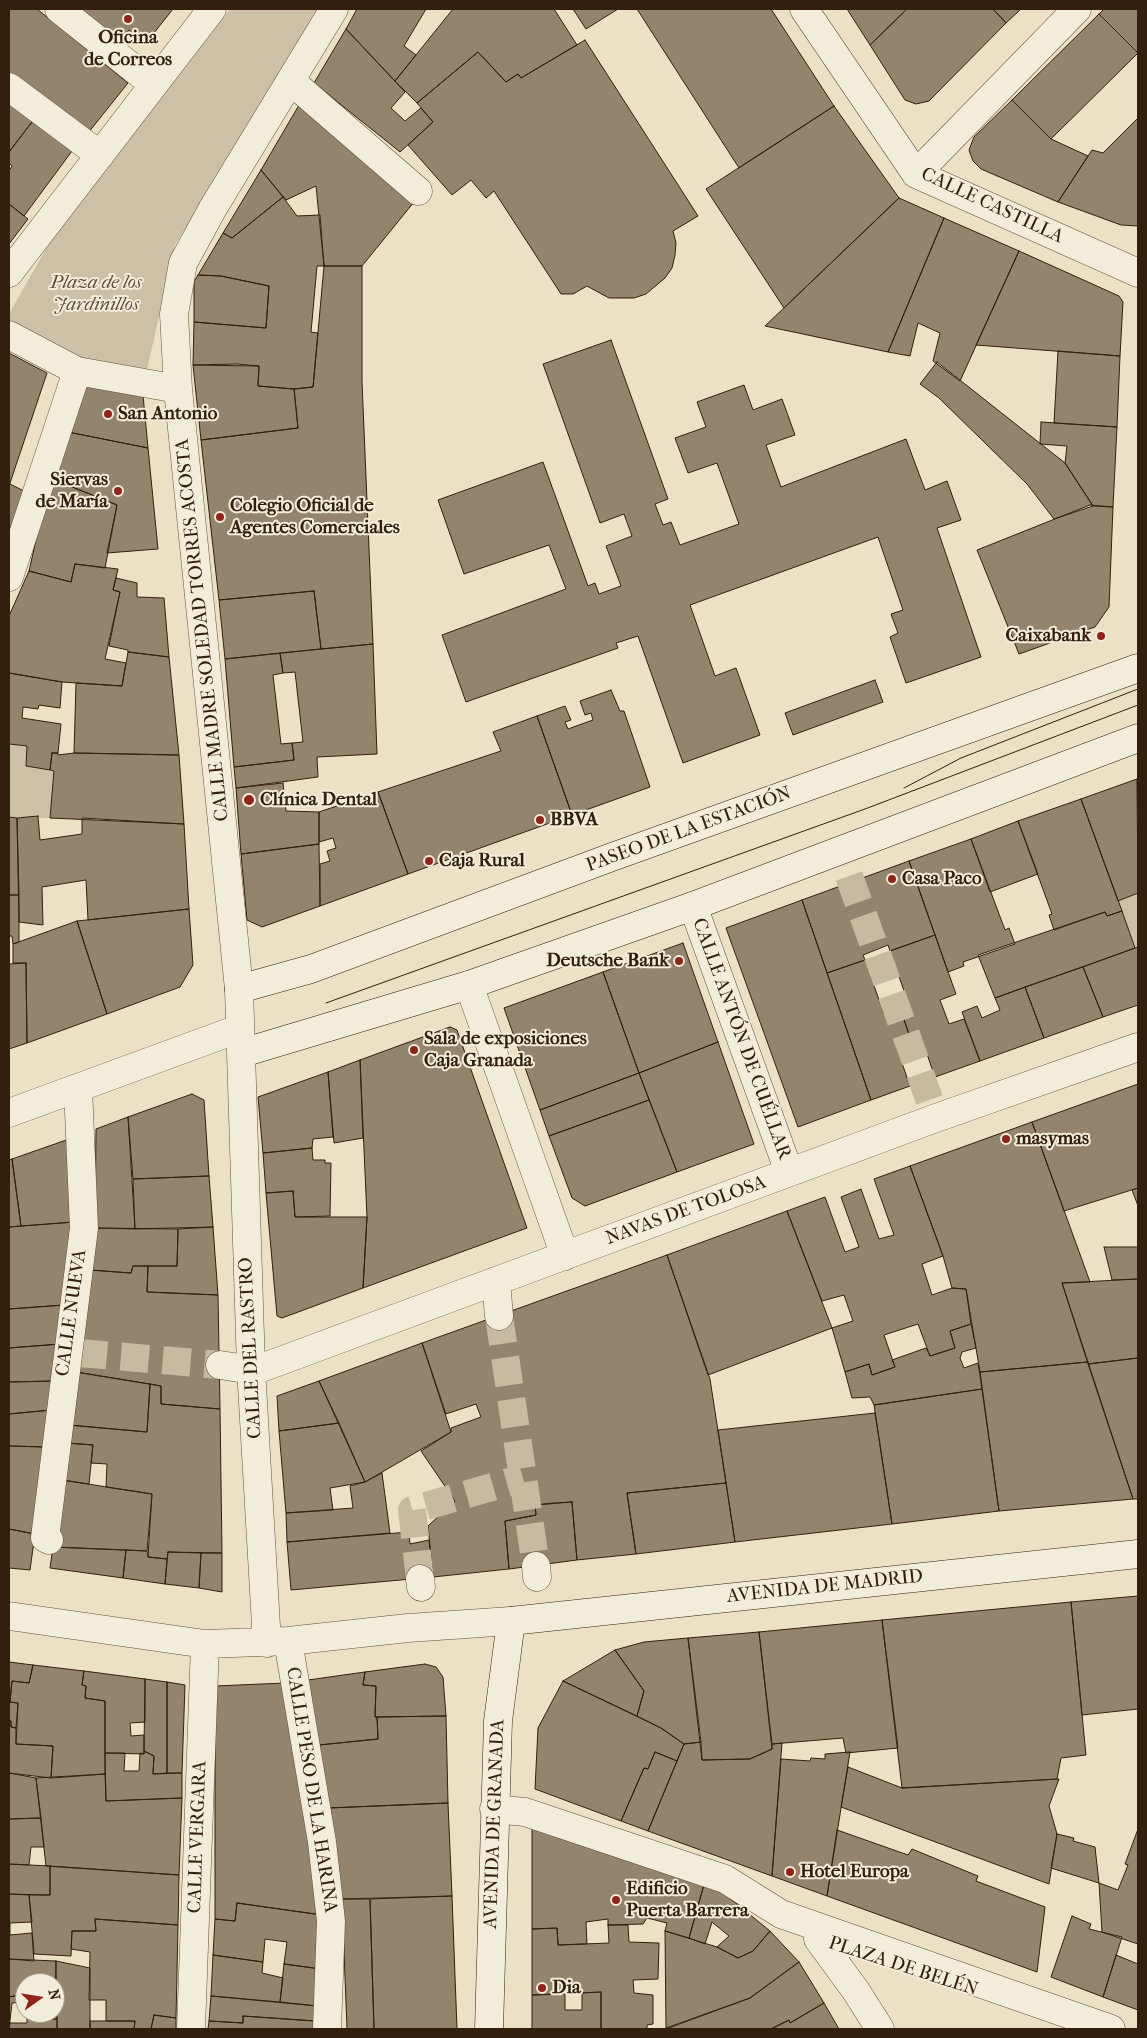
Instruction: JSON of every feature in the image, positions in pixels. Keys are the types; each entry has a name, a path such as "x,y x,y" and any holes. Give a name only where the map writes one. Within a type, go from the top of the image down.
{"street":[{"path":"59,9 153,84"},
{"path":"9,273 212,9"},
{"name":"CALLE MADRE SOLEDAD TORRES ACOSTA","path":"236,1043 239,989 178,389 174,314 183,263 213,208 292,82 334,9"},
{"name":"CALLE CASTILLA","path":"804,9 916,174 1138,274"},
{"path":"916,174 1077,9"},
{"path":"292,82 418,191"},
{"path":"9,87 100,154"},
{"path":"9,335 78,371 178,389"},
{"path":"9,577 78,371"},
{"name":"PASEO DE LA ESTACIÓN","path":"239,989 311,970 620,854 1138,668"},
{"path":"9,1112 78,1088 236,1043 469,985 693,906 1138,738"},
{"name":"CALLE ANTÓN DE CUÉLLAR","path":"693,906 789,1172"},
{"path":"469,985 565,1256"},
{"name":"CALLE DEL RASTRO","path":"236,1043 242,1104 251,1368 278,1642"},
{"name":"NAVAS DE TOLOSA","path":"241,1367 496,1282 789,1172 1138,1047"},
{"name":"CALLE NUEVA","path":"44,1539 73,1352 84,1228 78,1088"},
{"path":"496,1282 499,1316"},
{"name":"AVENIDA DE MADRID","path":"9,1616 205,1644 278,1642 408,1628 511,1621 1138,1554"},
{"name":"AVENIDA DE GRANADA","path":"489,2029 494,1809 499,1702 511,1621"},
{"name":"CALLE PESO DE LA HARINA","path":"278,1642 322,1842 331,1921 327,2029"},
{"name":"CALLE VERGARA","path":"191,2029 205,1644"},
{"path":"494,1809 525,1812 724,1879 781,1914 1105,2028"},
{"path":"781,1914 841,1995 860,2029"},
{"name":"PLAZA DE BELÉN","path":"880,2029 856,1991 818,1939 1048,2014 1044,2029"}],"green space":[{"name":"Plaza de los Jardinillos","path":"230,9 321,9 175,245 145,379 86,368 9,323 9,314 51,240"},
{"path":"9,744 27,746 26,766 54,771 50,818 9,817"},
{"path":"1138,893 1138,947 1135,948 1118,901"}],"building":[{"path":"9,9 37,9 128,83 88,133 9,74"},
{"name":"Oficina de Correos","path":"78,9 173,9 146,43 129,30 121,42"},
{"path":"357,9 426,9 404,46 416,55 395,81 346,29"},
{"path":"453,9 554,9 577,45 521,78 518,74 506,82 478,52 417,103 395,81"},
{"path":"573,9 618,9 586,29"},
{"path":"637,9 771,9 834,106 739,168"},
{"path":"847,9 907,9 870,45"},
{"path":"907,9 993,9 1006,23 929,101 916,104 905,100 870,45"},
{"path":"993,9 1021,9 1006,23"},
{"path":"1104,9 1138,9 1138,53 1099,14"},
{"path":"1099,14 1138,53 1051,139 1012,100"},
{"path":"346,29 405,92 391,108 405,121 421,108 433,122 400,152 314,83"},
{"path":"585,40 698,216 673,231 676,243 675,255 672,268 665,278 646,294 634,298 609,298 587,286 573,294 561,294 494,191 486,198 471,180 452,195 408,145 433,122 417,103 478,52 506,82 518,74 521,78"},
{"path":"9,99 35,118 9,152"},
{"path":"302,100 414,202 362,266 324,266 316,186 286,200 261,170"},
{"path":"1012,100 1051,139 1088,156 1058,202 981,169 973,161 969,150 974,137"},
{"path":"834,106 899,198 784,308 706,189"},
{"path":"35,118 75,147 24,216 9,204 9,171 12,166 9,163 9,152"},
{"path":"1138,118 1138,226 1121,225 1058,202 1092,150 1103,153"},
{"path":"261,170 283,197 232,238 223,233"},
{"path":"283,197 297,216 320,215 324,266 317,266 311,332 318,333 313,387 294,389 258,386 259,366 193,365 194,322 266,328 269,286 221,276 198,275 223,233 232,238"},
{"path":"899,198 944,218 888,352 765,326"},
{"path":"9,204 28,219 9,244"},
{"path":"944,218 1019,251 960,381 933,361 940,333 918,323 910,356 888,352"},
{"path":"1019,251 1119,296 1123,302 1120,356 976,345"},
{"path":"324,266 362,266 362,382 373,644 321,649 314,591 219,600 201,440 298,428 294,389 313,387"},
{"path":"198,275 221,276 269,286 266,328 194,322 194,282"},
{"path":"611,340 668,499 655,504 663,525 671,522 680,545 739,524 717,463 688,473 675,438 706,427 697,402 744,385 753,410 782,399 795,435 766,445 781,487 906,439 925,490 947,481 961,520 937,528 981,657 906,683 890,637 898,633 891,614 903,610 878,537 690,605 715,676 736,668 760,735 683,763 638,636 616,643 618,648 466,702 442,635 566,589 549,545 464,574 438,500 543,462 588,586 595,583 599,594 621,586 606,546 632,536 624,514 600,523 543,364"},
{"path":"1058,351 1120,356 1117,427 1054,423"},
{"path":"9,353 47,373 9,486"},
{"path":"937,362 1065,463 1093,506 1054,519 1027,484 939,398 920,384"},
{"path":"237,364 259,366 258,386 294,389 298,428 201,440 193,365"},
{"name":"San Antonio","path":"77,383 143,395 148,448 68,432"},
{"path":"1041,422 1117,427 1113,507 1093,506 1065,463 1067,446 1040,444"},
{"name":"Siervas de María","path":"68,432 148,448 158,549 107,553 117,505 50,478"},
{"path":"50,478 117,505 105,568 75,564 71,582 29,571"},
{"path":"10,484 26,492 9,531 9,486"},
{"path":"1090,505 1113,507 1109,607 1095,627 1019,654 977,550"},
{"path":"75,564 118,569 113,590 120,592 105,659 126,663 122,686 62,682 9,673 9,616 29,571 71,582"},
{"path":"116,578 137,583 137,597 164,598 169,657 128,652 128,650 109,646 120,592 113,590"},
{"path":"314,591 321,649 225,659 219,600"},
{"path":"373,644 377,754 317,757 318,777 236,788 234,767 294,760 292,743 303,742 295,672 283,673 280,653"},
{"path":"128,652 169,657 179,755 74,753 76,683 122,686"},
{"path":"280,653 283,673 273,675 281,744 292,743 294,760 234,767 225,659"},
{"path":"9,673 62,682 60,708 39,705 38,709 23,707 22,718 61,724 58,753 52,753 50,770 26,766 27,746 9,744"},
{"path":"875,680 883,702 793,735 785,713"},
{"path":"611,690 620,711 624,711 650,787 572,815 537,716 565,706 571,720 565,722 568,729 593,720 591,713 585,715 580,701"},
{"path":"537,716 572,815 408,874 378,792 501,751 493,732"},
{"path":"52,753 58,753 58,755 74,753 179,755 184,824 50,818 54,771 50,770"},
{"path":"1137,779 1138,893 1118,901 1081,799"},
{"path":"283,783 286,811 319,812 319,844 241,854 236,788"},
{"path":"378,792 408,874 320,906 320,864 330,861 327,851 336,848 333,838 319,842 319,812"},
{"path":"1081,799 1122,911 1107,916 1105,912 1054,930 1049,915 1052,914 1018,821"},
{"path":"38,816 40,840 82,834 82,818 184,824 189,909 88,920 86,880 42,887 43,925 19,922 17,818"},
{"path":"9,817 17,818 19,895 9,895"},
{"path":"1018,821 1038,874 990,892 971,839"},
{"path":"971,839 1005,930 1009,928 1015,944 963,962 964,966 948,972 909,861"},
{"path":"319,844 320,906 262,927 247,920 241,854"},
{"path":"909,861 935,935 890,951 888,945 863,955 865,960 827,973 802,900"},
{"path":"9,895 19,895 19,942 13,944 12,936 9,936"},
{"path":"802,900 871,1100 798,1127 726,928"},
{"path":"189,909 193,965 180,987 107,1014 77,921"},
{"path":"1122,911 1135,948 995,998 978,955 1105,912 1107,916"},
{"path":"77,921 107,1014 27,1043 26,963 13,963 13,944"},
{"path":"935,935 956,994 940,1000 949,1024 964,1019 980,1061 935,1077 921,1037 911,1040 900,1008 909,1005 890,951"},
{"path":"683,943 718,1042 639,1073 603,972"},
{"path":"1138,947 1138,1005 1103,1017 1083,967"},
{"path":"865,960 884,1014 900,1008 911,1040 896,1046 910,1086 871,1100 827,973"},
{"path":"26,963 27,1043 9,1049 9,964"},
{"path":"1083,967 1103,1017 1044,1038 1025,987"},
{"path":"603,972 639,1073 540,1110 504,1008"},
{"path":"1025,987 1044,1038 980,1061 962,1012 977,1006 982,1018 1000,1010 995,998"},
{"path":"450,1027 457,1030 527,1228 363,1288 367,1217 360,1060"},
{"path":"718,1042 754,1144 677,1172 639,1073"},
{"path":"360,1060 363,1138 334,1143 328,1072"},
{"path":"328,1072 333,1137 313,1139 312,1148 263,1153 258,1097"},
{"path":"639,1073 649,1100 549,1136 540,1110"},
{"path":"1138,1084 1138,1188 1064,1211 1032,1122"},
{"path":"192,1094 204,1100 209,1176 133,1179 128,1117"},
{"path":"649,1100 677,1172 585,1206 572,1198 549,1136"},
{"path":"128,1117 135,1229 95,1228 96,1129"},
{"path":"1032,1122 1090,1282 1062,1283 1088,1362 980,1372 966,1289 952,1288 943,1256 910,1166"},
{"path":"72,1138 74,1222 21,1226 12,1159"},
{"path":"312,1148 313,1160 325,1160 325,1163 331,1163 330,1216 295,1217 293,1191 266,1193 263,1153"},
{"path":"12,1159 21,1226 9,1227 9,1160"},
{"path":"910,1166 943,1256 922,1264 932,1295 952,1288 966,1289 971,1324 950,1331 955,1348 930,1356 918,1324 884,1335 895,1367 872,1375 869,1364 845,1372 832,1328 853,1321 844,1295 822,1301 787,1211 825,1197 845,1252 859,1247 841,1197 861,1189 879,1239 894,1235 874,1179"},
{"path":"209,1176 213,1227 135,1229 133,1179"},
{"path":"1138,1188 1138,1206 1132,1190"},
{"path":"293,1191 295,1217 367,1217 363,1288 282,1318 277,1316 266,1193"},
{"path":"787,1211 832,1328 708,1375 667,1255"},
{"path":"74,1222 64,1305 9,1309 9,1227"},
{"path":"213,1227 218,1295 147,1292 148,1266 177,1266 178,1229"},
{"path":"95,1228 178,1229 177,1266 133,1266 131,1273 90,1270"},
{"path":"1104,1247 1138,1247 1138,1279 1112,1280"},
{"path":"667,1255 710,1379 726,1483 627,1493 636,1554 577,1560 572,1502 535,1505 536,1515 505,1521 509,1569 433,1577 428,1526 455,1501 421,1451 451,1432 451,1428 481,1417 476,1404 446,1414 422,1343"},
{"path":"133,1266 148,1266 147,1292 218,1295 220,1409 161,1404 161,1386 76,1372 90,1270 131,1273"},
{"path":"1138,1279 1138,1358 1088,1364 1062,1283"},
{"path":"64,1305 60,1344 9,1348 9,1309"},
{"path":"971,1324 976,1348 962,1352 960,1358 964,1368 978,1363 982,1389 874,1405 870,1397 852,1398 845,1372 869,1364 872,1375 895,1367 892,1360 926,1348 930,1356 955,1348 950,1331"},
{"path":"422,1343 451,1432 365,1482 319,1381"},
{"path":"60,1344 55,1381 9,1382 9,1348"},
{"path":"1138,1358 1138,1499 1133,1499 1088,1364"},
{"path":"1088,1362 1133,1499 999,1511 980,1372"},
{"path":"76,1372 150,1384 147,1432 69,1425"},
{"path":"55,1381 51,1410 9,1414 9,1382"},
{"path":"319,1381 339,1423 279,1431 277,1396"},
{"path":"150,1384 161,1386 161,1404 220,1409 222,1553 168,1552 167,1559 148,1557 152,1494 106,1487 107,1464 91,1463 93,1445 67,1443 69,1425 147,1432"},
{"path":"982,1389 999,1511 892,1524 874,1405"},
{"path":"51,1410 46,1447 9,1446 9,1414"},
{"path":"875,1413 892,1524 735,1542 718,1430"},
{"path":"339,1423 365,1482 330,1488 333,1510 286,1513 279,1431"},
{"path":"67,1443 93,1445 89,1484 62,1480"},
{"path":"9,1446 46,1447 35,1534 9,1529"},
{"path":"382,1473 390,1533 287,1542 286,1513 353,1508 350,1486 365,1482"},
{"path":"62,1480 152,1494 147,1551 53,1547"},
{"path":"726,1483 735,1542 636,1554 627,1493"},
{"path":"572,1502 577,1560 509,1569 505,1521 536,1515 535,1505"},
{"path":"9,1529 35,1534 30,1570 9,1568"},
{"path":"409,1532 410,1544 429,1540 433,1577 291,1590 287,1542"},
{"path":"53,1547 126,1550 123,1578 50,1568"},
{"path":"126,1550 147,1551 148,1557 167,1559 165,1584 123,1578"},
{"path":"168,1552 201,1553 199,1588 165,1584"},
{"path":"201,1553 222,1553 222,1592 199,1588"},
{"path":"1138,1596 1138,1709 1082,1715 1071,1602"},
{"path":"1071,1602 1086,1755 1061,1758 1057,1779 902,1788 882,1620"},
{"path":"882,1620 898,1748 846,1753 843,1738 772,1744 759,1632"},
{"path":"759,1632 772,1749 750,1759 702,1760 688,1638"},
{"path":"688,1638 701,1742 684,1744 661,1728 637,1716 644,1691 615,1650 644,1642"},
{"path":"615,1650 644,1691 637,1716 563,1681"},
{"path":"9,1662 33,1665 29,1683 12,1681 10,1702"},
{"path":"425,1664 436,1667 443,1677 446,1716 375,1717 376,1686 363,1685 365,1672"},
{"path":"33,1665 84,1671 82,1685 86,1686 85,1698 105,1701 105,1774 51,1778 53,1746 16,1744 18,1703 10,1702 12,1681 29,1683"},
{"path":"84,1671 145,1679 145,1722 130,1723 131,1736 144,1735 144,1754 105,1753 105,1701 85,1698 86,1686 82,1685"},
{"path":"365,1672 363,1685 376,1686 375,1717 377,1717 378,1739 319,1745 308,1680"},
{"path":"145,1679 167,1682 167,1773 153,1774 154,1756 144,1751"},
{"path":"563,1681 661,1728 684,1744 677,1761 655,1752 648,1769 644,1768 621,1821 535,1789 538,1728"},
{"path":"167,1682 185,1685 182,1773 167,1773"},
{"path":"285,1683 322,1915 237,1903 235,1921 215,1919 215,1686"},
{"path":"9,1702 18,1703 16,1728 11,1727 11,1721 9,1721"},
{"path":"446,1716 448,1803 328,1808 319,1745 378,1739 377,1717"},
{"path":"9,1721 11,1721 11,1727 16,1728 16,1744 53,1746 51,1778 9,1773"},
{"path":"701,1742 702,1760 750,1759 772,1749 772,1744 782,1743 772,1876 648,1831 684,1744"},
{"path":"144,1751 154,1756 153,1774 182,1773 182,1798 106,1801 105,1753 125,1753 124,1771 139,1771 140,1753 144,1754"},
{"path":"655,1752 677,1761 648,1831 621,1821 644,1768 648,1769"},
{"path":"850,1752 827,1896 772,1876 781,1759 810,1761 811,1758 825,1759 825,1754"},
{"path":"848,1767 902,1788 1059,1779 1049,1806 1057,1834 1049,1884 841,1807"},
{"path":"9,1773 36,1778 41,1818 9,1819"},
{"path":"105,1774 106,1801 182,1798 179,1875 46,1866 36,1778"},
{"path":"448,1803 452,1896 342,1899 328,1808"},
{"path":"41,1818 44,1847 31,1847 29,1865 9,1864 9,1819"},
{"name":"Edificio Puerta Barrera","path":"532,1827 705,1881 689,1938 665,1931 667,1923 647,1918 643,1924 608,1925 608,1919 586,1922 587,1944 558,1945 557,1928 532,1929"},
{"path":"1138,1829 1138,1944 1102,1932 1099,1883 1118,1890 1128,1865 1125,1864"},
{"path":"837,1830 908,1855 912,1849 978,1876 976,1881 1045,1907 1037,1972 827,1896"},
{"path":"1057,1834 1074,1838 1073,1841 1095,1847 1099,1883 1051,1868"},
{"path":"9,1864 50,1866 50,1895 9,1894"},
{"path":"50,1866 179,1875 178,1925 95,1919 96,1931 72,1931 71,1956 34,1954 29,1895 50,1895"},
{"path":"705,1881 711,1883 770,1931 753,1951 738,1958 717,1947 729,1936 712,1922 705,1944 689,1938"},
{"path":"9,1894 29,1895 32,1922 10,1923 10,1935 32,1933 34,1961 9,1959"},
{"path":"452,1896 457,2029 374,2029 370,1899"},
{"path":"342,1899 370,1899 374,2029 347,2029"},
{"path":"237,1903 322,1915 321,1969 284,1964 287,1942 265,1939 263,1962 213,1955 215,1919 235,1921"},
{"path":"1072,1916 1091,1924 1089,1929 1122,1937 1103,1997 1051,1977"},
{"path":"95,1919 178,1925 176,2018 154,2015 151,2029 134,2029 135,2021 106,2021 106,2000 89,2000 90,1952 71,1949 72,1931 96,1931"},
{"path":"608,1925 628,1925 629,1942 659,1943 658,1979 633,1980 634,1993 653,1995 653,2024 647,2025 647,2029 601,2029 601,1992 532,1995 532,1929 557,1928 558,1945 609,1943"},
{"path":"665,1931 717,1947 738,1958 753,1951 770,1931 799,1962 750,1998 666,2028"},
{"path":"213,1955 263,1962 262,1973 283,1978 280,2002 211,1996"},
{"path":"1116,1955 1138,1964 1138,2010 1103,1997"},
{"path":"9,1959 56,1961 56,1973 15,1973 15,1996 9,1997"},
{"path":"56,1961 90,1968 90,2029 57,2029 57,2023 65,2023 65,1973 56,1973"},
{"path":"799,1962 824,2003 790,2023 789,2020 771,2029 666,2029 750,1998"},
{"path":"284,1964 321,1969 317,2006 280,2002"},
{"path":"601,1992 601,2029 532,2029 532,1995 565,1994 565,2010 582,2010 582,1993"},
{"path":"15,1996 15,2003 12,2003 9,2029 9,1997"},
{"path":"211,1996 317,2006 315,2021 243,2016 243,2023 209,2021"},
{"path":"824,2003 839,2029 771,2029 789,2020 790,2023"},
{"path":"154,2015 176,2018 176,2029 151,2029"},
{"path":"243,2016 315,2021 314,2029 208,2029 209,2021 243,2023"},
{"path":"90,2021 135,2021 134,2029 90,2029"},
{"path":"10,2023 57,2023 57,2029 9,2029"}],"tunnel":[{"path":"849,876 936,1118"},
{"path":"499,1316 536,1566"},
{"path":"79,1353 220,1365"},
{"path":"420,1579 412,1510 523,1478"}],"tram line":[{"path":"904,788 961,758 1138,689"},
{"path":"326,1003 865,809 1138,705"}],"place":[{"name":"Oficina de Correos","path":"128,19"},
{"name":"San Antonio","path":"108,414"},
{"name":"Siervas de María","path":"118,491"},
{"name":"Colegio Oficial de Agentes Comerciales","path":"220,517"},
{"name":"Caixabank","path":"1101,636"},
{"name":"Clínica Dental","path":"249,800"},
{"name":"BBVA","path":"540,820"},
{"name":"Caja Rural","path":"429,861"},
{"name":"Casa Paco","path":"892,879"},
{"name":"Deutsche Bank","path":"679,961"},
{"name":"Sala de exposiciones Caja Granada","path":"414,1050"},
{"name":"masymas","path":"1006,1139"},
{"name":"Hotel Europa","path":"790,1872"},
{"name":"Edificio Puerta Barrera","path":"616,1900"},
{"name":"Dia","path":"542,1988"}]}
